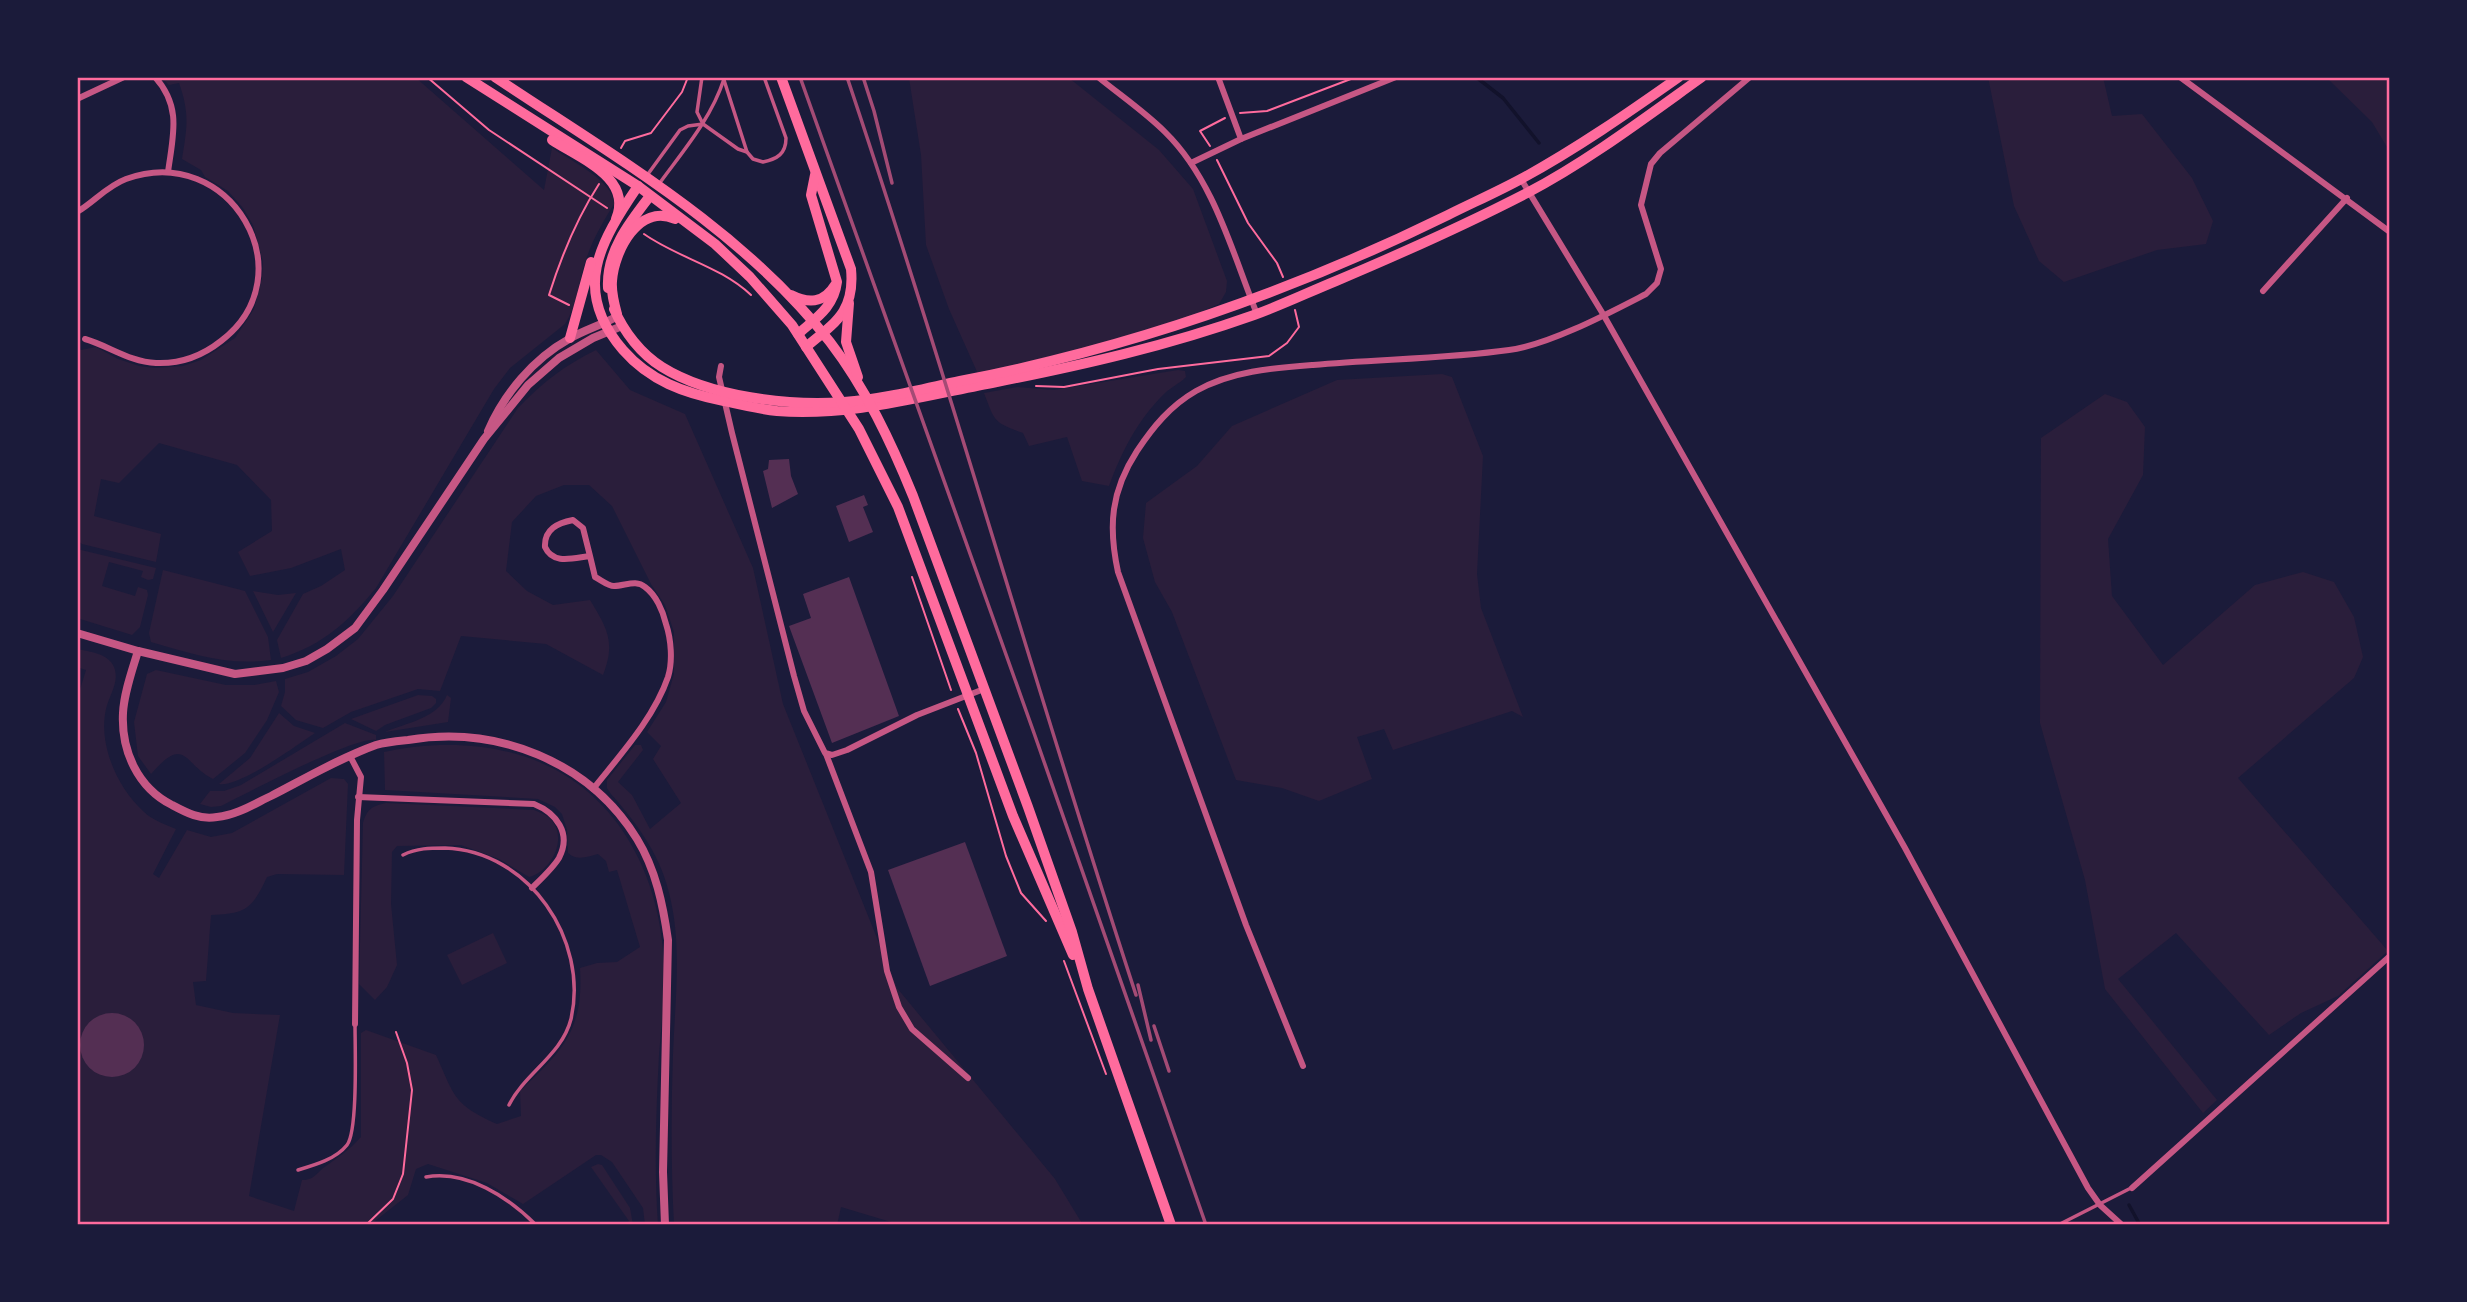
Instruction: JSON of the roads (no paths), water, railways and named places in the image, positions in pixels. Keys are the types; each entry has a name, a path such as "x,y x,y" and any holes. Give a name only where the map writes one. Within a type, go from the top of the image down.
{"main road":[{"path":"495,77 642,182 650,196 708,239 757,284 798,334 859,429 898,507 1013,816 1088,989"},
{"path":"781,77 851,269 846,342 863,389"},
{"path":"1003,377 1252,301 1389,244 1521,179 1615,122 1679,77"},
{"path":"468,79 614,183 620,199 620,209 614,216 596,264 596,300 607,328 632,360 649,376 678,389 715,394 782,402 845,402 1124,355 1257,314 1386,260 1529,192 1620,135 1702,77"},
{"path":"468,79 642,182 659,186 761,266 823,333 863,389 893,445 914,496 1072,932 1088,989 1171,1225"},
{"path":"798,334 827,309 835,297 837,282 811,195 816,174"},
{"path":"570,338 590,261 598,242 614,216 642,182"},
{"path":"659,186 617,243 607,269 608,287 619,319 646,355 661,366 715,394"},
{"path":"619,319 611,290 616,261 622,246 644,220 659,215 668,216 708,239"},
{"path":"789,294 812,302 831,293 837,282"},
{"path":"806,347 841,317 849,303"}],"street":[{"path":"77,99 124,77"},
{"path":"155,77 166,90 171,102 174,123 168,172"},
{"path":"1098,77 1165,132 1191,163 1210,195 1257,314"},
{"path":"1218,77 1241,139"},
{"path":"1191,163 1241,139 1396,77"},
{"path":"1303,1066 1246,925 1131,612 1113,551 1113,506 1116,492 1128,466 1154,425 1168,411 1214,382 1254,371 1292,366 1510,350 1555,337 1646,294 1657,283 1661,269 1641,205 1651,164 1660,153 1750,77"},
{"path":"2180,77 2390,232"},
{"path":"77,212 105,190 126,179 168,172 203,180 225,194 240,212 249,227 258,263 258,276 250,309 233,331 203,353 183,360 141,361 85,339"},
{"path":"1521,179 1603,314 1898,836 2088,1188 2100,1205 2122,1225"},
{"path":"2263,291 2347,198"},
{"path":"77,633 234,674 283,668 306,661 327,649 355,628 484,439 528,385 559,358 619,319"},
{"path":"484,439 496,413 522,378 553,349 570,338 607,328"},
{"path":"721,366 720,378 732,433 794,676 804,711 820,747 826,754 871,873 887,971 899,1007 912,1029 968,1078"},
{"path":"590,556 558,559 551,557 545,547 547,534 560,523 573,520 583,528 590,556 595,577 612,586 638,583 651,592 666,621 670,652 669,675 658,699 593,789"},
{"path":"138,651 123,711 123,739 131,762 152,794 196,817 214,818 243,810 379,744 429,736 485,739 524,749 555,761 593,789 622,818 653,873 664,912 669,965 664,1121 665,1225"},
{"path":"826,754 848,751 917,715 984,689"},
{"path":"350,756 361,777 358,797 355,1024"},
{"path":"358,797 534,804 545,808 552,812 559,822 562,846 559,858 533,888"},
{"path":"2132,1188 2390,956"}],"lane":[{"path":"702,77 697,112 702,124 738,149 747,152"},
{"path":"723,78 747,152 753,159 763,162 779,156 786,146 786,138 764,77"},
{"path":"659,186 718,99 723,78"},
{"path":"642,182 680,130 702,124"},
{"path":"403,855 414,849 457,849 476,853 498,863 533,888 558,922 566,939 575,972 575,994 570,1022 553,1053 517,1089 509,1105"},
{"path":"298,1170 342,1150 351,1138 355,1118 355,1024"},
{"path":"426,1177 440,1174 485,1187 519,1208 536,1225"},
{"path":"2058,1225 2132,1188"}],"waterway":[{"path":"1476,77 1503,98 1539,143"},
{"path":"2129,1205 2140,1225"}],"railway":[{"path":"800,77 1206,1225"},
{"path":"847,77 1136,995"},
{"path":"863,77 892,183"},
{"path":"1138,985 1151,1040"},
{"path":"1154,1026 1169,1071"}]}
